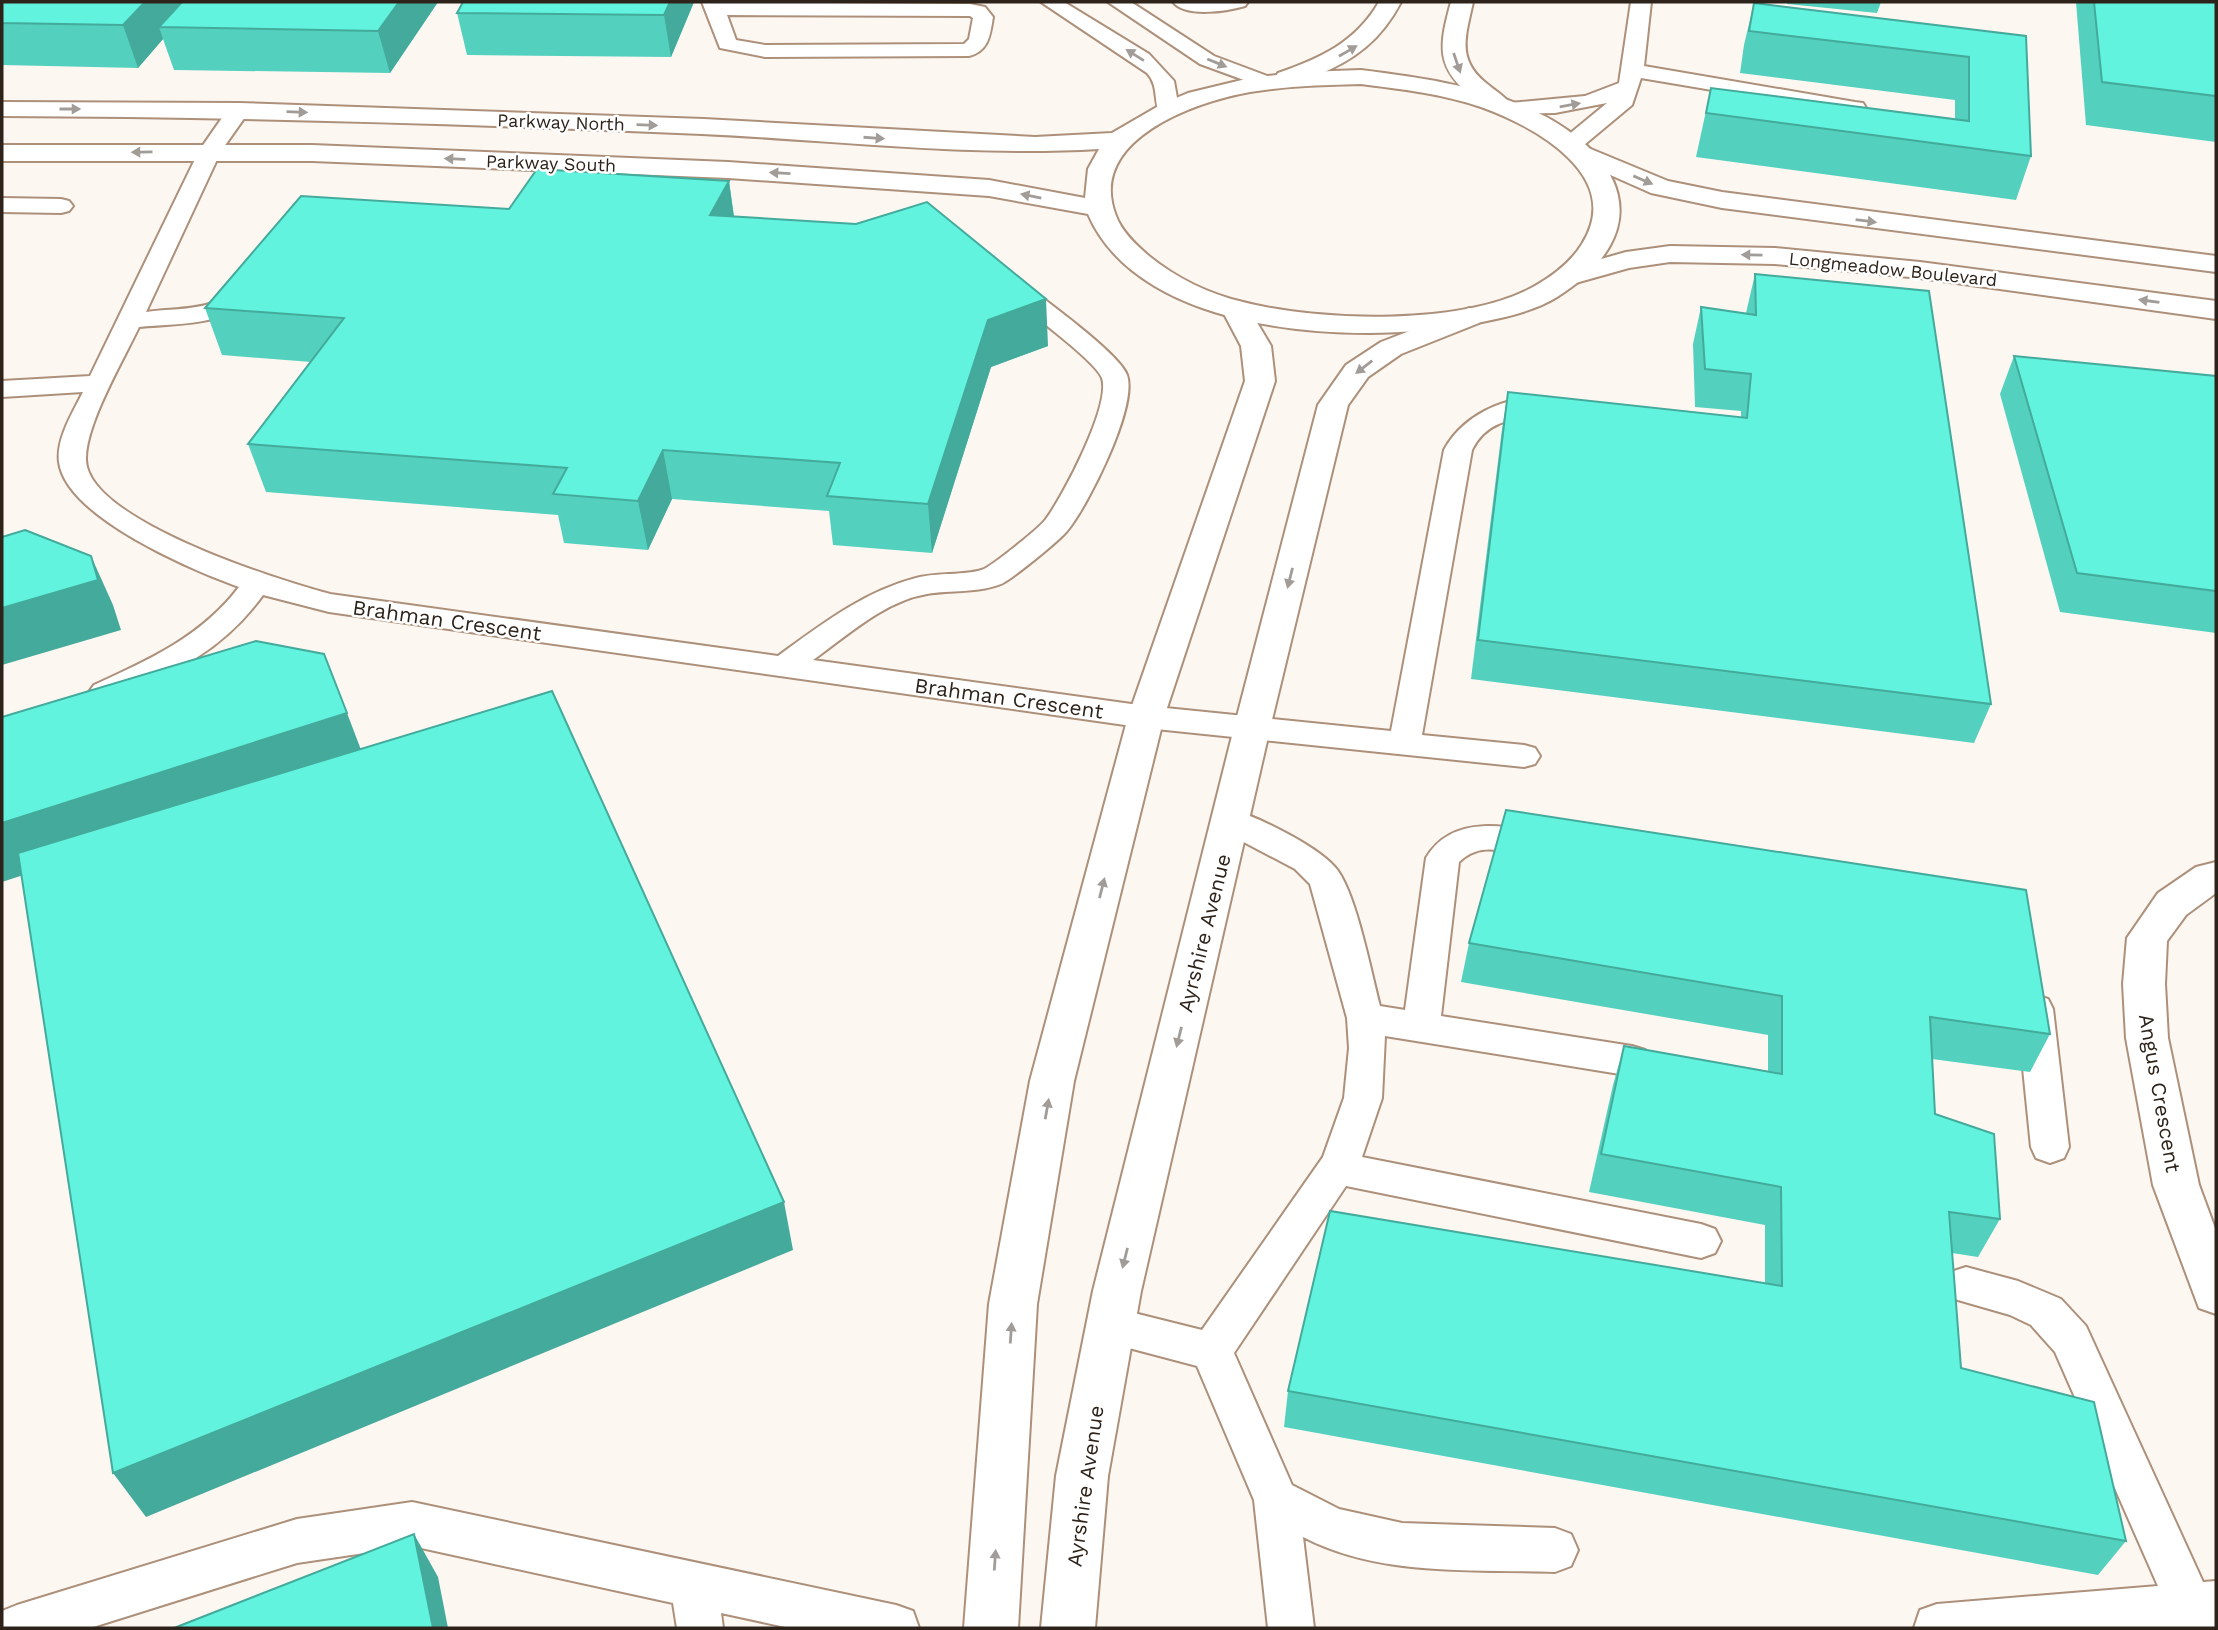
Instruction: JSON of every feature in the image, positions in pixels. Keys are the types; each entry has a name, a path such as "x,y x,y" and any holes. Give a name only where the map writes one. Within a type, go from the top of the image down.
{"main road":[{"path":"1391,2 1374,31 1355,48 1322,65 1275,80 1226,89 1168,109 1119,139 1098,173 1098,208 1115,240 1149,270 1199,296 1236,310 1331,325 1402,326 1469,317 1528,300 1572,276 1599,247 1610,215 1603,183 1575,149"},
{"path":"1461,2 1452,42 1454,59 1464,80 1504,107 1545,127 1575,149 1660,187 1722,200 2216,264"},
{"path":"1275,80 1361,77 1421,85 1504,107"},
{"name":"Parkway North","path":"2,109 239,110 704,127 998,145 1119,139"},
{"name":"Parkway South","path":"2,153 210,151 551,162 877,179 989,188 1098,208"},
{"name":"Longmeadow Boulevard","path":"1572,276 1626,260 1670,254 1775,256 1920,270 2216,310"},
{"path":"991,1628 1013,1304 1052,1081 1146,717 1260,381 1256,346 1236,310"},
{"name":"Ayrshire Avenue","path":"1068,1628 1082,1476 1110,1325 1252,728 1333,405 1357,371 1391,348 1469,317"},
{"name":"Angus Crescent","path":"2216,876 2210,877 2172,904 2147,939 2144,984 2147,1038 2176,1185 2216,1293"}],"lane":[{"path":"1051,2 1145,61 1161,76 1167,88 1168,109"},
{"path":"1118,2 1207,60 1275,80"},
{"path":"1183,2 1219,7 1238,2"},
{"path":"1575,149 1624,100 1631,78 1641,2"},
{"path":"713,5 970,10 978,11 983,17 979,41 969,50 765,51 736,48 727,44 721,20 713,5"},
{"path":"1504,107 1557,107 1594,100 1631,78 1881,112"},
{"name":"Brahman Crescent","path":"239,110 210,151 100,383 82,423 75,447 73,465 82,486 107,509 161,543 257,583 329,603 1146,717 1524,756"},
{"path":"2,205 61,206"},
{"path":"130,321 215,311 233,301 264,268"},
{"path":"783,667 859,613 896,593 923,585 992,577 1056,527 1081,485 1111,416 1117,392 1114,374 1074,335 993,272"},
{"path":"2,389 100,383"},
{"path":"1405,743 1447,497 1459,447 1474,424 1506,411 1549,406 1575,408"},
{"path":"73,704 164,665 233,615 257,583"},
{"path":"1212,1351 1255,1284 1337,1168 1350,1141 1363,1098 1368,1048 1365,1018 1325,878 1307,860 1230,821"},
{"path":"1421,1027 1443,858 1456,843 1474,836 1569,850"},
{"path":"2032,975 2050,1147"},
{"path":"1365,1018 1632,1061"},
{"path":"1337,1168 1701,1241"},
{"path":"1937,1627 2203,1605 2071,1339 2046,1312 2018,1299 1966,1285"},
{"path":"1110,1325 1212,1351"},
{"path":"1212,1351 1276,1500 1291,1628"},
{"path":"1276,1500 1333,1529 1402,1545 1555,1550"},
{"path":"17,1628 296,1541 412,1524 696,1606 896,1628"}],"building":[{"path":"2,2 145,2 123,25 2,23"},
{"path":"182,2 399,2 378,31 159,27"},
{"path":"463,2 670,2 664,15 457,13"},
{"path":"2094,2 2216,2 2216,96 2102,82"},
{"path":"1754,3 2026,36 2031,156 1706,113 1711,88 1969,121 1969,57 1749,31"},
{"path":"537,169 729,181 710,215 856,224 927,202 1046,299 988,320 928,504 827,496 840,463 663,450 638,501 553,494 567,468 248,444 344,318 205,308 301,196 509,209"},
{"path":"1755,274 1929,291 1991,704 1478,640 1508,392 1747,418 1751,374 1705,369 1701,307 1756,315"},
{"path":"2014,356 2216,376 2216,591 2077,573"},
{"path":"25,530 91,556 98,580 2,608 2,537"},
{"path":"256,641 324,654 347,713 2,823 2,717"},
{"path":"552,691 784,1202 113,1473 18,853"},
{"path":"1506,810 2026,890 2050,1034 1930,1017 1935,1114 1994,1134 2000,1219 1949,1212 1961,1368 2094,1402 2126,1541 1288,1391 1330,1211 1782,1286 1781,1187 1601,1154 1624,1046 1782,1074 1782,996 1469,943"},
{"path":"414,1534 433,1628 174,1628"}]}
